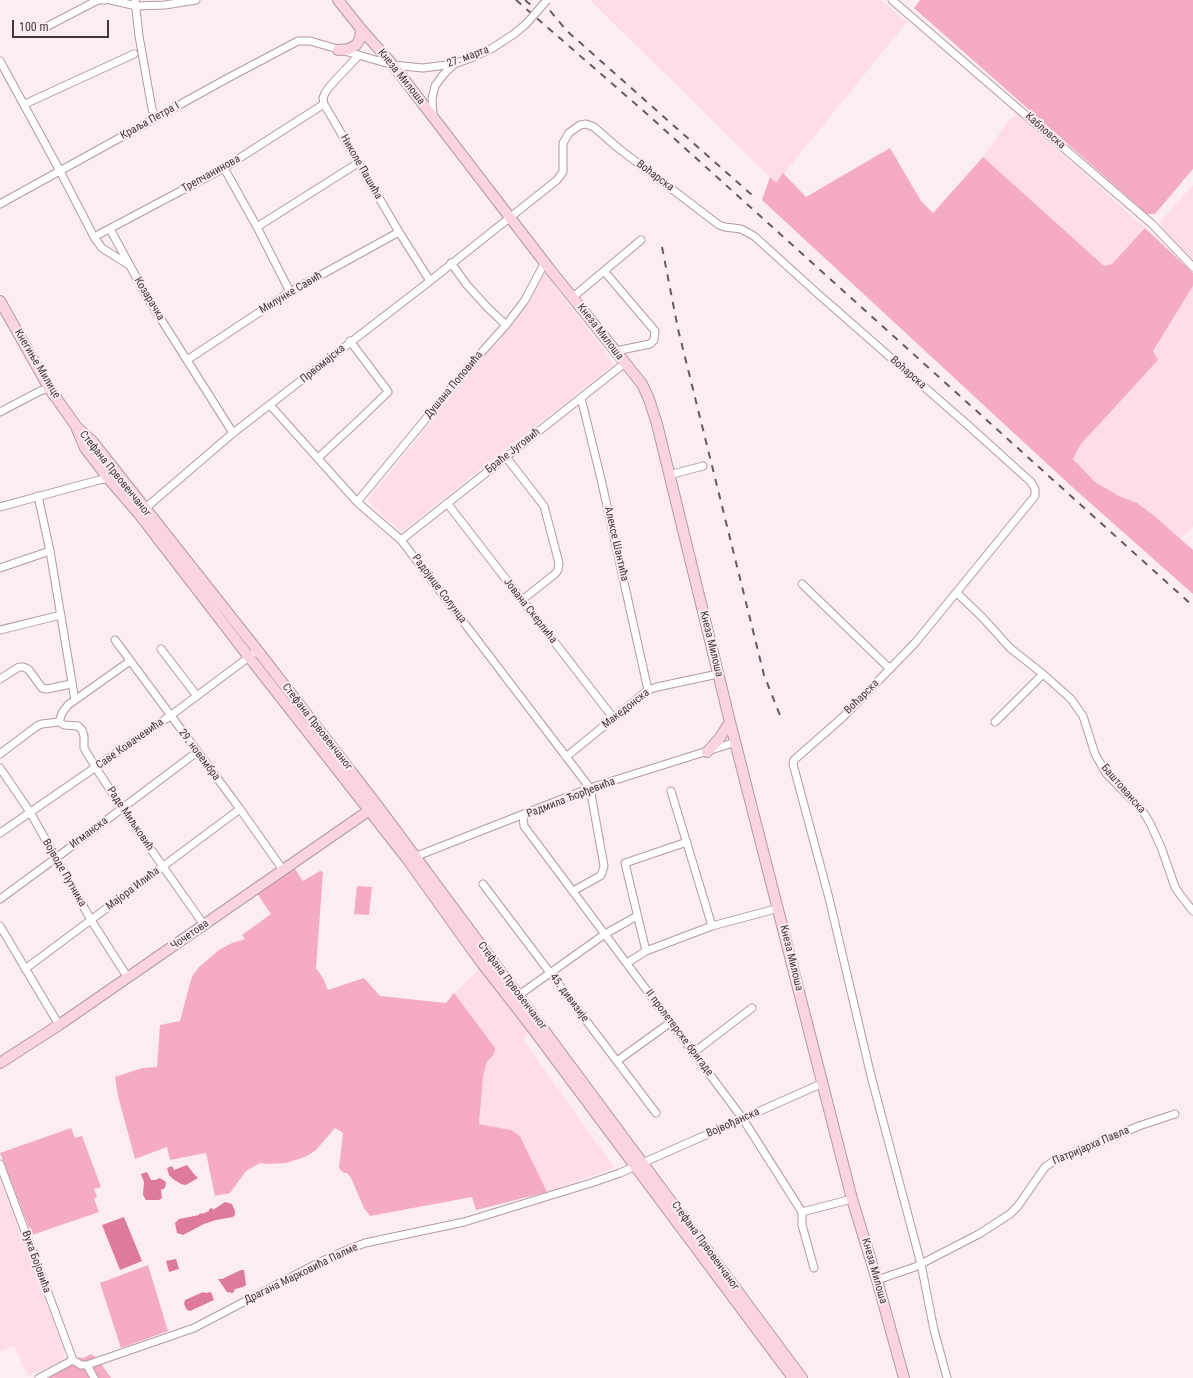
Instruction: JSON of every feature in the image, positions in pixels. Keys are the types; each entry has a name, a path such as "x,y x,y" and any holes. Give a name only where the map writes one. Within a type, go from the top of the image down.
{"street":[{"path":"48,26 98,0 105,0"},
{"path":"110,0 165,5 196,0"},
{"name":"Кнеза Милоша","path":"338,0 393,65 510,218 642,384 649,398 657,424 730,722 779,908 852,1199 877,1280 904,1378"},
{"name":"27. марта","path":"302,41 393,65 423,68 454,64 491,49 514,34 526,24 547,0"},
{"name":"Кабловска","path":"892,0 1152,224 1193,267"},
{"path":"136,3 139,36 152,109 156,118"},
{"path":"338,50 350,48 356,45 360,39 361,29"},
{"name":"Краља Петра I","path":"0,204 270,55 295,42 302,41"},
{"path":"25,104 134,54"},
{"path":"324,104 325,93 358,56"},
{"name":"Козарачка","path":"0,61 25,104 94,237 102,248 129,265 147,297 233,433"},
{"path":"433,117 432,99 435,86 454,64"},
{"name":"Николе Пашића","path":"324,104 399,232 430,281"},
{"name":"Трепчанинова","path":"94,237 224,168 324,104"},
{"name":"Воћарска","path":"510,218 557,180 563,172 563,143 569,133 580,125 586,124 594,127 618,148 719,225 741,229 754,236 822,298 970,427 1030,482 1035,489 1035,496 915,643 843,717 794,760 793,764 830,898 871,1076 921,1264"},
{"path":"257,227 358,163"},
{"path":"224,168 257,227 290,292"},
{"name":"Првомајска","path":"142,511 233,433 510,218"},
{"path":"110,229 129,265"},
{"name":"Милунке Савић","path":"187,360 290,292 399,232"},
{"path":"573,297 641,240"},
{"name":"Душана Поповића","path":"357,502 467,369 506,325 525,300 545,262"},
{"path":"451,263 467,285 506,325"},
{"path":"604,271 655,332 654,340 650,344 616,351"},
{"name":"Кнегиње Милице","path":"0,301 49,388 76,426"},
{"path":"318,458 388,392 350,341"},
{"name":"Браће Југовић","path":"401,540 625,363"},
{"path":"0,412 40,391 49,388"},
{"name":"Алексе Шантића","path":"581,398 601,479 648,690"},
{"name":"Радојице Солунца","path":"270,405 357,502 401,540 590,788"},
{"name":"Стефана Првовенчаног","path":"76,426 93,442 120,478 142,511 249,657 374,808"},
{"name":"Стефана Првовенчаног","path":"76,426 85,448 108,478 142,511 258,651 374,808 519,995 534,1023"},
{"path":"506,457 544,506 559,563 555,574 522,600"},
{"path":"669,475 703,466"},
{"path":"0,507 99,480 120,478"},
{"path":"38,496 50,551 71,684 75,700"},
{"name":"Јована Скерлића","path":"447,503 614,719"},
{"path":"0,568 50,551"},
{"path":"802,584 890,669"},
{"name":"Баштованска","path":"957,592 1010,648 1043,674 1071,699 1083,716 1095,754 1100,763 1117,784 1142,810 1150,823 1160,846 1175,887 1180,896 1193,910"},
{"path":"0,630 61,615"},
{"name":"29. новембра","path":"115,640 240,809 283,870"},
{"path":"161,649 197,696"},
{"name":"Саве Ковачевића","path":"0,833 170,716 258,651"},
{"path":"0,754 37,726 59,722 65,709 75,700 130,661"},
{"path":"0,679 19,667 26,668 42,688 47,690 71,684"},
{"name":"Македонска","path":"566,757 648,690 657,686 718,674"},
{"path":"995,722 1043,674"},
{"name":"Раде Миљковић","path":"59,722 64,725 78,726 82,730 84,736 84,748 96,768 162,867 204,925"},
{"path":"707,752 719,739 730,722"},
{"name":"Радмила Ђорђевића","path":"412,858 523,816 590,788 736,742"},
{"name":"Игманска","path":"0,899 197,752"},
{"name":"Војводе Путника","path":"0,768 30,812 91,920 128,978"},
{"path":"573,891 600,876 604,866 590,788"},
{"path":"671,791 712,926"},
{"name":"Чочетова","path":"0,1063 128,978 374,808"},
{"name":"Мајора Илића","path":"25,968 240,809"},
{"name":"II пролетерске бригаде","path":"523,816 524,826 743,1119 802,1212"},
{"path":"646,952 625,863 687,842"},
{"name":"Стефана Првовенчаног","path":"412,858 478,958 534,1023 802,1378"},
{"name":"45. дивизије","path":"483,884 656,1113"},
{"path":"627,963 646,952 712,926 779,908"},
{"path":"519,995 605,934 637,916"},
{"path":"0,926 59,1025"},
{"path":"693,1053 752,1008"},
{"path":"617,1062 671,1022"},
{"name":"Војвођанска","path":"639,1164 823,1083"},
{"name":"Патријарха Павла","path":"877,1280 916,1267 979,1234 1010,1214 1026,1195 1045,1167 1050,1163 1139,1126 1175,1114"},
{"name":"Вука Бојовића","path":"0,1164 73,1360"},
{"name":"Стефана Првовенчаног","path":"639,1164 793,1378"},
{"name":"Драгана Марковића Палме","path":"87,1365 194,1328 342,1252 365,1244 464,1222 591,1183 623,1172 639,1164"},
{"path":"814,1268 802,1225 802,1212 852,1199"},
{"path":"921,1264 934,1330 947,1378"},
{"path":"39,1378 73,1360 81,1365 87,1365 94,1378"}],"shaded area":[{"path":"590,0 881,0 907,22 776,183"},
{"path":"920,0 1193,0 1193,169 1155,214 1147,214 914,8"},
{"path":"1017,114 1145,228 1112,264 1104,266 983,157 1006,124"},
{"path":"890,148 921,201 933,213 983,157 1104,266 1112,264 1145,228 1193,273 1193,286 1153,351 1158,360 1080,445 1073,459 1095,482 1119,496 1137,503 1152,514 1193,550 1193,594 1070,485 762,200 770,177 776,183 783,173 806,197"},
{"path":"1193,185 1193,259 1161,227 1161,221"},
{"path":"544,273 601,346 613,365 401,532 367,501 525,304"},
{"path":"1193,286 1193,527 1180,539 1137,503 1119,496 1095,482 1073,459 1080,445 1153,352"},
{"path":"293,866 303,881 320,871 323,872 316,968 323,978 328,990 364,978 380,996 446,1003 454,993 495,1048 494,1054 487,1062 483,1077 479,1124 511,1130 520,1136 547,1192 476,1210 472,1197 370,1216 364,1208 351,1178 347,1173 344,1173 339,1168 343,1133 335,1128 316,1150 305,1157 286,1163 260,1163 246,1171 230,1193 215,1196 206,1153 170,1160 167,1147 135,1159 118,1096 115,1077 142,1068 157,1067 160,1025 180,1021 193,975 199,967 219,950 232,943 245,939 242,935 271,914 256,892"},
{"path":"357,886 372,887 369,915 354,914"},
{"path":"477,961 529,1032 525,1036 524,1041 613,1166 611,1169 547,1192 520,1136 511,1130 479,1124 483,1077 487,1062 494,1054 454,993 477,972"},
{"path":"71,1128 75,1138 82,1136 101,1187 94,1189 97,1197 94,1199 99,1212 32,1235 0,1153"},
{"path":"187,1165 198,1178 186,1185 181,1184 169,1175 167,1168 172,1166 174,1170"},
{"path":"147,1172 151,1180 160,1178 166,1182 165,1188 161,1190 162,1198 159,1200 146,1200 143,1195 144,1182 141,1174"},
{"path":"0,1179 64,1350 64,1357 61,1361 28,1376 14,1346 0,1351"},
{"path":"225,1202 232,1204 235,1211 235,1215 233,1217 204,1224 183,1235 177,1233 175,1223 179,1219 202,1214 212,1208 213,1210"},
{"path":"124,1217 142,1261 120,1270 102,1225"},
{"path":"176,1259 179,1269 169,1272 166,1261"},
{"path":"148,1265 168,1331 121,1348 100,1283"},
{"path":"244,1270 246,1285 235,1289 233,1293 227,1292 218,1279 222,1279"},
{"path":"203,1292 211,1292 214,1300 190,1311 187,1310 184,1304 185,1300"},
{"path":"91,1354 97,1358 111,1378 39,1378 75,1357 83,1358"}],"railway":[{"path":"516,0 647,114 1193,606"},
{"path":"525,0 540,13"},
{"path":"541,0 567,31 753,196"},
{"path":"662,247 678,329 764,675 781,718"}]}
